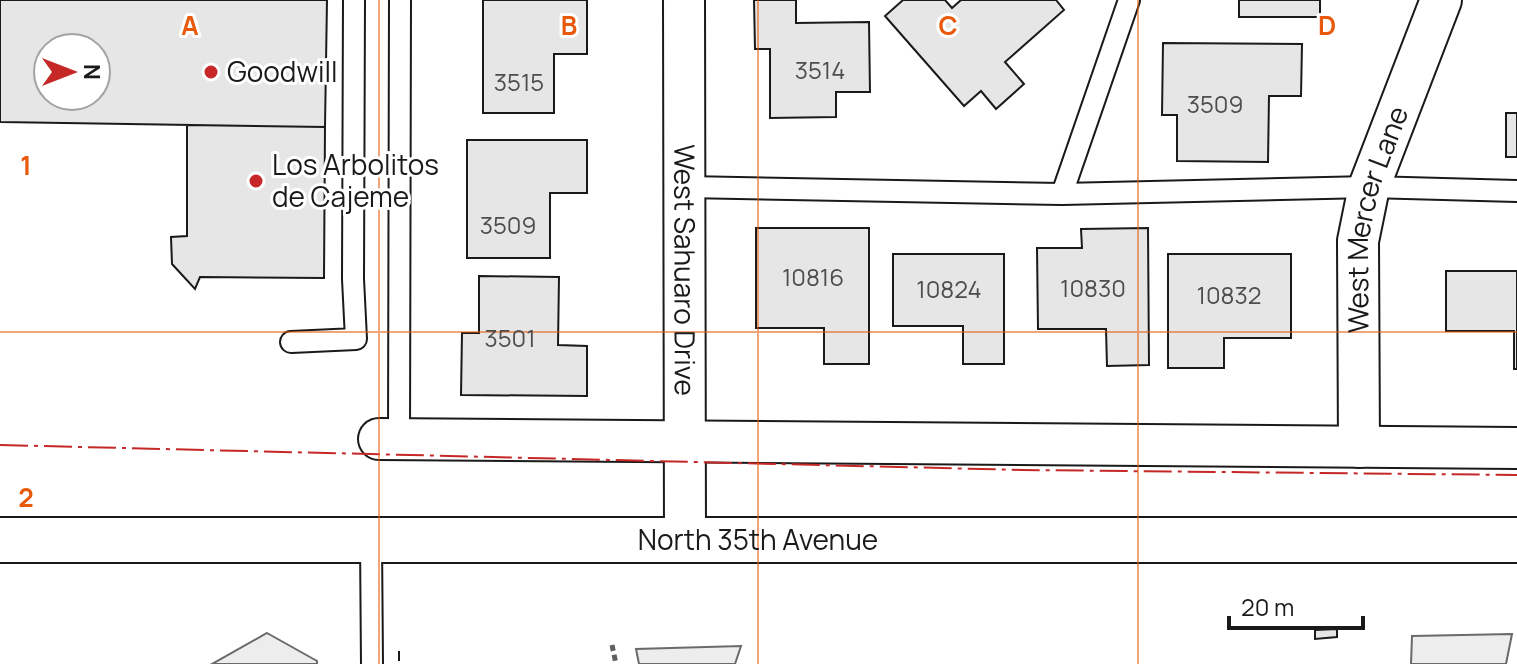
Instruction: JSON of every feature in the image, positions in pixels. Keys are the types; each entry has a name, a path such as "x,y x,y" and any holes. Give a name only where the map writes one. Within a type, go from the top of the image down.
{"main road":[{"name":"North 35th Avenue","path":"0,540 1517,540"}],"street":[{"name":"West Sahuaro Drive","path":"684,0 685,541"},
{"name":"West Mercer Lane","path":"1359,447 1358,241 1369,187 1441,0"},
{"path":"389,439 1517,448"}],"lane":[{"path":"291,342 356,339 353,279 354,0"},
{"path":"389,439 400,0"},
{"path":"1062,194 1129,0"},
{"path":"686,187 1062,194 1369,187 1517,191"},
{"path":"371,541 372,664"}],"path":[{"path":"612,645 616,664"}],"shaded area":[{"path":"267,633 317,661 317,664 212,664"},
{"path":"1512,634 1506,664 1411,664 1412,636"},
{"path":"741,646 735,664 639,664 636,649"}],"building":[{"name":"Goodwill","path":"0,0 327,0 325,127 0,122"},
{"path":"483,0 587,0 587,54 554,54 554,113 483,113"},
{"path":"754,0 796,0 796,23 869,22 870,92 836,92 836,117 770,118 770,49 755,49"},
{"path":"903,0 945,0 952,8 961,0 1056,0 1064,10 1005,62 1024,84 996,109 981,91 964,106 885,16"},
{"path":"1239,0 1320,0 1320,17 1239,17"},
{"path":"1163,43 1302,44 1301,96 1269,96 1268,162 1177,161 1177,115 1162,115"},
{"path":"1506,113 1517,113 1517,157 1506,157"},
{"name":"Los Arbolitos de Cajeme","path":"187,125 325,127 324,278 200,277 195,289 172,264 171,237 187,236"},
{"path":"467,140 587,140 587,193 550,193 550,258 467,258"},
{"path":"756,228 869,228 869,364 824,364 824,328 756,328"},
{"path":"1148,228 1149,365 1107,366 1106,329 1038,329 1037,248 1082,248 1081,229"},
{"path":"893,254 1004,254 1004,364 963,364 963,326 893,326"},
{"path":"1168,254 1291,254 1291,338 1224,338 1224,368 1168,368"},
{"path":"1446,271 1517,271 1517,369 1514,369 1514,331 1446,331"},
{"path":"479,276 559,277 558,345 587,346 587,396 461,395 462,333 479,333"},
{"path":"1337,629 1337,637 1315,639 1315,630"}],"fence":[{"path":"399,651 399,664"}],"power":[{"path":"0,445 1022,470 1517,475"}],"place":[{"name":"Goodwill","path":"211,72"},
{"name":"Los Arbolitos de Cajeme","path":"256,181"}]}
